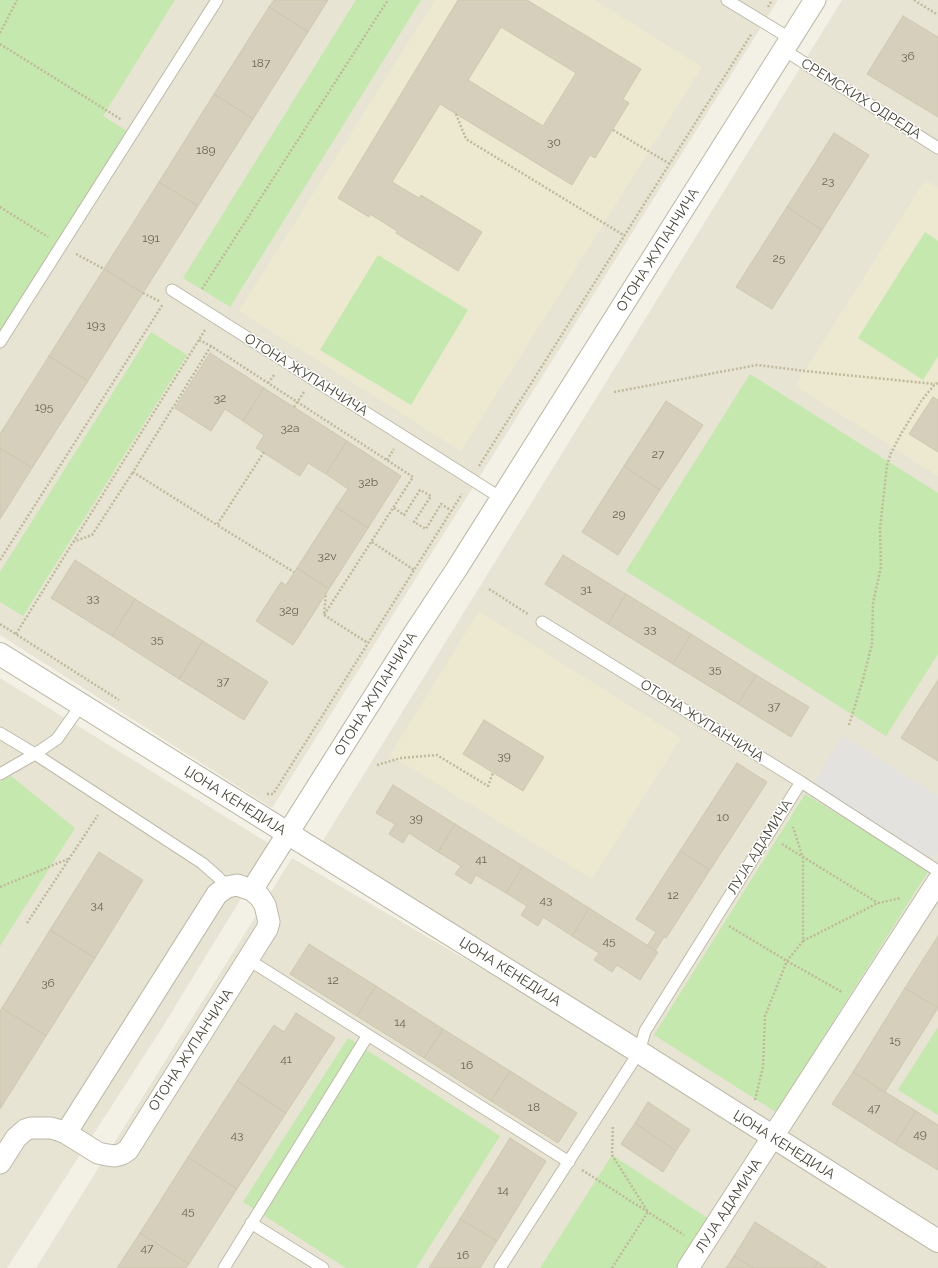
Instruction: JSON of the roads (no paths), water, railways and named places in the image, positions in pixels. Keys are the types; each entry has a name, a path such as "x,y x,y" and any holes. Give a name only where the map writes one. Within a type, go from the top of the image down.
{"street":[{"name":"ОТОНА ЖУПАНЧИЧА","path":"0,1163 16,1138 25,1130 37,1127 51,1128 66,1133 98,1153 115,1156 128,1150 249,960 267,929 269,922 266,906 260,897 252,890 815,0"},
{"name":"ЏОНА КЕНЕДИЈА","path":"0,654 639,1052 938,1241"},
{"name":"ЛУЈА АДАМИЧА","path":"688,1268 938,881"},
{"path":"66,1133 217,894 227,887 237,885 252,890"}],"lane":[{"path":"0,342 217,0"},
{"name":"СРЕМСКИХ ОДРЕДА","path":"727,0 760,21 787,45 938,148"},
{"name":"ОТОНА ЖУПАНЧИЧА","path":"172,290 501,498"},
{"name":"ОТОНА ЖУПАНЧИЧА","path":"542,622 801,782"},
{"path":"0,774 35,754 57,739 81,705"},
{"path":"0,733 202,862 227,887"},
{"path":"801,782 938,871"},
{"name":"ЛУЈА АДАМИЧА","path":"569,1162 639,1052 645,1031 801,782"},
{"path":"249,960 569,1162 500,1268"},
{"path":"224,1268 368,1035"},
{"path":"252,1223 323,1268"}]}
